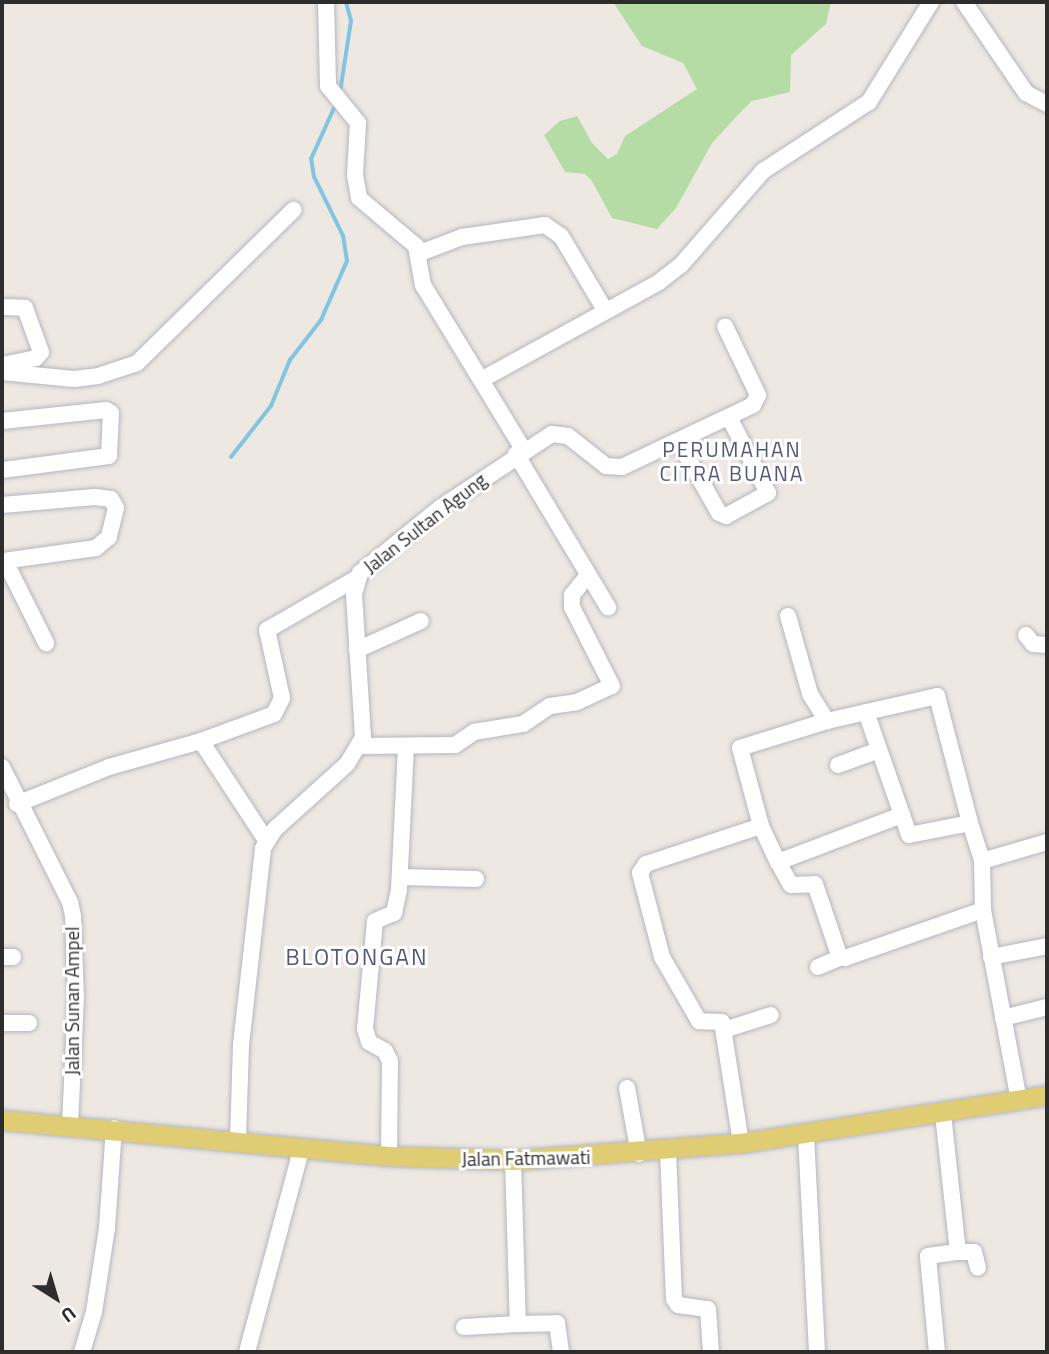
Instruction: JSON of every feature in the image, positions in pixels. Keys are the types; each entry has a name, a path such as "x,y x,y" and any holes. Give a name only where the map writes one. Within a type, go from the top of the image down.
{"main road":[{"name":"Jalan Fatmawati","path":"2,1120 114,1128 389,1156 513,1160 639,1154 741,1143 806,1135 1047,1095"}],"street":[{"path":"326,2 328,86 359,126 355,148 359,198 420,253 423,285 481,380 608,607"},
{"path":"481,380 659,282 695,253 738,196 781,155 869,102 931,2"},
{"path":"964,2 1026,93 1047,104"},
{"path":"2,372 75,379 98,376 136,363 293,210"},
{"path":"420,253 461,237 545,225 561,236 605,310"},
{"path":"2,307 25,308 41,352 36,358 2,365"},
{"name":"Jalan Sultan Agung","path":"360,746 365,722 357,650 357,578 412,530 520,452 562,433 612,468 680,444 754,405 758,395 725,326"},
{"path":"2,421 106,410 111,413 109,456 2,467"},
{"path":"680,444 719,513 736,511 768,493 730,419"},
{"path":"2,505 95,497 111,499 116,508 109,537 96,548 4,561 46,643"},
{"path":"238,1140 243,1032 258,867 266,840 360,746 455,745 474,732 523,724 550,706 577,702 612,686 572,607 572,595 589,575"},
{"path":"17,804 109,767 201,741 274,714 282,705 267,630 357,578"},
{"path":"788,616 810,694 827,721"},
{"path":"357,650 421,621"},
{"path":"1026,635 1033,644 1047,645"},
{"path":"842,957 815,884 791,885 778,862 761,827 740,748 827,721 937,695 982,861 983,910 990,957 1019,1100"},
{"path":"866,712 911,836 970,822"},
{"path":"201,741 266,840"},
{"path":"389,1156 390,1061 385,1051 369,1042 365,1030 375,921 394,913 400,877 406,746"},
{"path":"838,765 879,750"},
{"name":"Jalan Sunan Ampel","path":"3,771 17,804 64,889 73,916 76,997 69,1125"},
{"path":"778,862 902,815"},
{"path":"741,1143 724,1030 720,1020 699,1021 662,957 640,873 646,864 761,827"},
{"path":"982,861 1047,842"},
{"path":"400,877 476,879"},
{"path":"818,967 983,910"},
{"path":"990,957 1047,946"},
{"path":"1003,1018 1047,1007"},
{"path":"724,1030 772,1016"},
{"path":"2,1023 29,1023"},
{"path":"627,1088 639,1154"},
{"path":"943,1113 958,1252"},
{"path":"82,1352 94,1312 107,1228 114,1128"},
{"path":"806,1135 817,1352"},
{"path":"247,1352 302,1147"},
{"path":"668,1151 674,1299 678,1305 708,1309 711,1352"},
{"path":"513,1160 518,1324"},
{"path":"937,1352 928,1256 974,1252 978,1268"},
{"path":"464,1327 560,1325 561,1352"}],"green space":[{"path":"613,2 831,2 826,24 791,55 790,92 752,101 736,117 712,143 676,208 657,229 612,218 592,181 585,174 565,172 544,135 560,121 577,116 592,143 608,159 617,154 625,136 697,89 683,63 642,46"}],"waterway":[{"path":"340,93 351,21 346,2"},
{"path":"231,457 271,406 290,360 321,320 347,261 343,236 314,177 311,159 336,104"}],"district":[{"name":"PERUMAHAN CITRA BUANA","path":"732,461"},
{"name":"BLOTONGAN","path":"357,957"}]}
